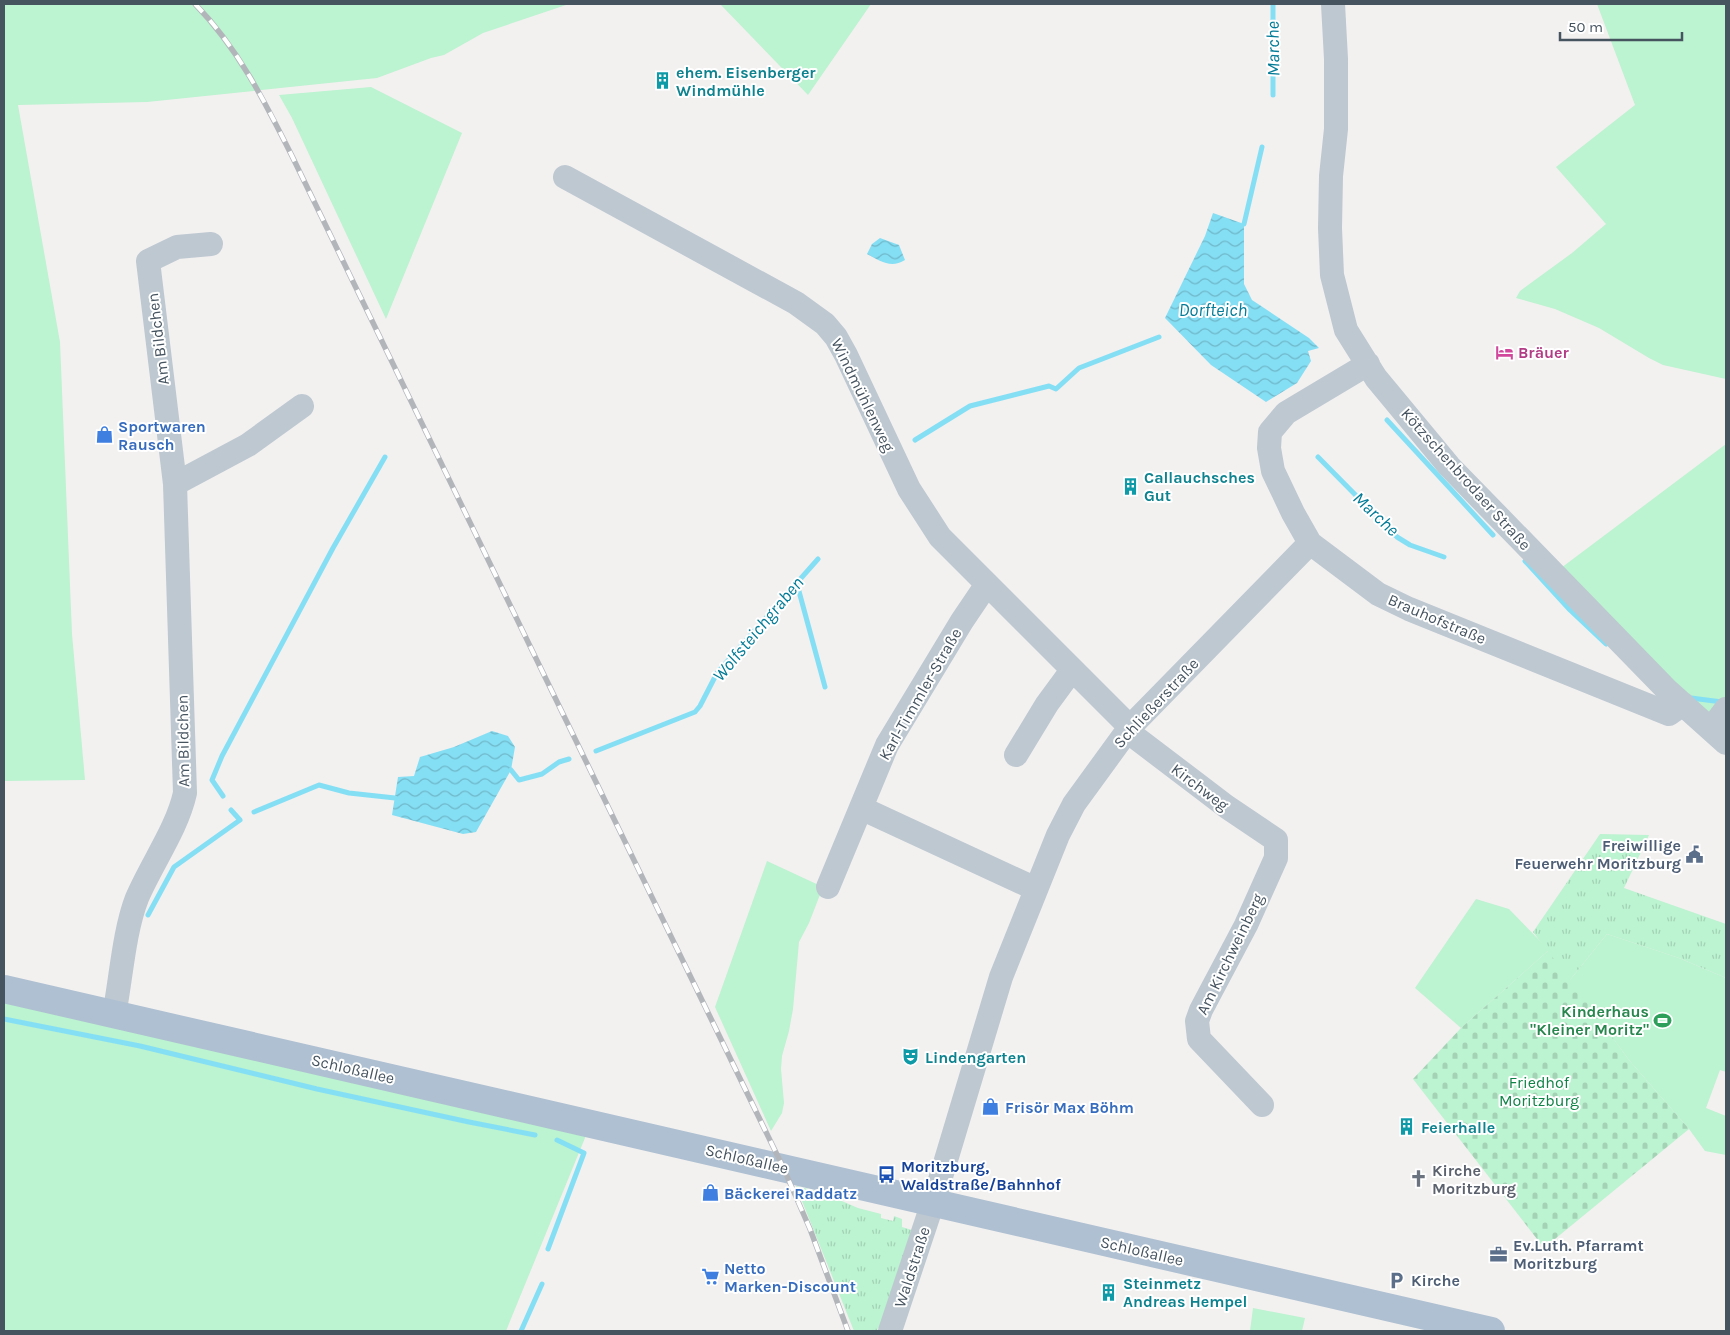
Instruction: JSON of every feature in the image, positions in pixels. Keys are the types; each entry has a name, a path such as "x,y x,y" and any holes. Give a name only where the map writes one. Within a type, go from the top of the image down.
{"main road":[{"name":"Schloßallee","path":"4,989 1491,1331"}],"street":[{"name":"Kötzschenbrodaer Straße","path":"1333,4 1336,59 1336,129 1331,176 1330,228 1332,275 1346,330 1381,385 1449,466 1655,677 1719,736"},
{"name":"Windmühlenweg","path":"565,177 796,303 825,324 836,337 846,355 909,489 940,537 1129,729"},
{"name":"Am Bildchen","path":"114,1014 131,915 149,872 182,807 185,793 175,484 148,261 177,247 211,244"},
{"name":"Brauhofstraße","path":"1368,364 1289,411 1270,432 1269,448 1273,471 1310,543 1378,594 1410,609 1669,714 1683,704"},
{"path":"175,484 248,445 302,406"},
{"name":"Schließerstraße","path":"933,1202 1001,977 1058,835 1074,804 1129,729 1310,543"},
{"name":"Karl-Timmler-Straße","path":"828,887 887,745 986,584"},
{"path":"1016,755 1047,704 1072,670"},
{"path":"1719,736 1726,709"},
{"name":"Kirchweg","path":"1129,729 1227,807 1276,840"},
{"path":"861,808 1036,889"},
{"name":"Am Kirchweinberg","path":"1262,1105 1199,1039 1197,1021 1246,925 1276,858 1276,840"},
{"name":"Waldstraße","path":"890,1331 933,1202"}],"green space":[{"path":"4,4 569,4 483,33 444,55 377,78 147,102 18,105 60,342 72,634 85,780 4,781"},
{"path":"720,4 871,4 808,95"},
{"path":"1597,4 1726,4 1726,379 1663,365 1599,328 1555,309 1516,298 1520,291 1572,253 1606,224 1556,167 1635,105"},
{"path":"371,87 462,133 386,319 292,118 279,95"},
{"path":"1726,444 1726,702 1712,720 1561,568"},
{"path":"1600,834 1649,835 1624,888 1726,924 1726,978 1679,958 1607,934 1570,980 1533,932"},
{"path":"767,861 823,887 809,923 799,942 793,1009 782,1056 781,1069 784,1103 782,1113 771,1131 715,1007"},
{"path":"1476,899 1509,909 1549,950 1461,1028 1415,988"},
{"name":"Kinderhaus \"Kleiner Moritz\"","path":"1607,934 1679,958 1726,978 1726,1072 1720,1070 1706,1108 1726,1116 1726,1155 1705,1151 1689,1129 1629,1060 1570,980"},
{"name":"Friedhof Moritzburg","path":"1549,950 1629,1060 1689,1129 1544,1248 1413,1079 1461,1028"},
{"path":"4,1001 587,1133 506,1331 4,1331"},
{"path":"796,1186 821,1192 858,1208 881,1214 881,1218 893,1221 894,1216 902,1219 902,1227 912,1230 883,1328 878,1328 877,1331 854,1331"},
{"path":"1253,1308 1305,1318 1302,1331 1250,1331"}],"water":[{"name":"Dorfteich","path":"1213,213 1244,224 1244,284 1252,300 1309,338 1319,348 1308,351 1311,361 1297,383 1266,402 1211,365 1165,318 1205,236"},
{"path":"880,238 899,245 905,260 900,263 890,264 867,254 872,244"},
{"path":"492,731 508,736 515,747 511,770 476,832 463,834 392,815 398,777 414,776 420,757 454,747"}],"waterway":[{"name":"Marche","path":"1273,4 1273,95"},
{"name":"Marche","path":"1244,224 1262,147"},
{"name":"Wolfsteichgraben","path":"915,440 970,406 1049,386 1056,389 1079,368 1159,337"},
{"path":"1387,420 1493,535"},
{"path":"223,796 212,780 222,756 333,548 385,457"},
{"name":"Marche","path":"1318,457 1397,537 1410,545 1444,557"},
{"name":"Wolfsteichgraben","path":"596,751 695,712 717,673 818,559"},
{"path":"1525,561 1570,610 1606,644"},
{"path":"797,584 825,687"},
{"name":"Marche","path":"1691,698 1722,702"},
{"name":"Wolfsteichgraben","path":"511,770 519,780 542,774 559,762 569,759"},
{"name":"Wolfsteichgraben","path":"254,812 319,785 349,793 395,798"},
{"name":"Wolfsteichgraben","path":"148,915 174,867 240,820 231,810"},
{"path":"4,1019 140,1046 317,1089 535,1135"},
{"path":"548,1249 584,1153 557,1140"},
{"path":"521,1331 542,1284"}],"railway":[{"path":"195,4 224,39 250,76 292,156 783,1167 810,1229 848,1331"}],"place":[{"name":"ehem. Eisenberger Windmühle","path":"662,81"},
{"name":"Bräuer","path":"1504,352"},
{"name":"Sportwaren Rausch","path":"104,435"},
{"name":"Callauchsches Gut","path":"1130,486"},
{"name":"Freiwillige Feuerwehr Moritzburg","path":"1695,854"},
{"name":"Kinderhaus \"Kleiner Moritz\"","path":"1663,1020"},
{"name":"Lindengarten","path":"911,1057"},
{"name":"Frisör Max Böhm","path":"991,1107"},
{"name":"Feierhalle","path":"1407,1127"},
{"name":"Moritzburg, Waldstraße/Bahnhof","path":"887,1175"},
{"name":"Kirche Moritzburg","path":"1418,1179"},
{"name":"Bäckerei Raddatz","path":"710,1193"},
{"name":"Ev.Luth. Pfarramt Moritzburg","path":"1499,1254"},
{"name":"Netto Marken-Discount","path":"710,1277"},
{"name":"Kirche","path":"1397,1280"},
{"name":"Steinmetz Andreas Hempel","path":"1109,1292"}]}
